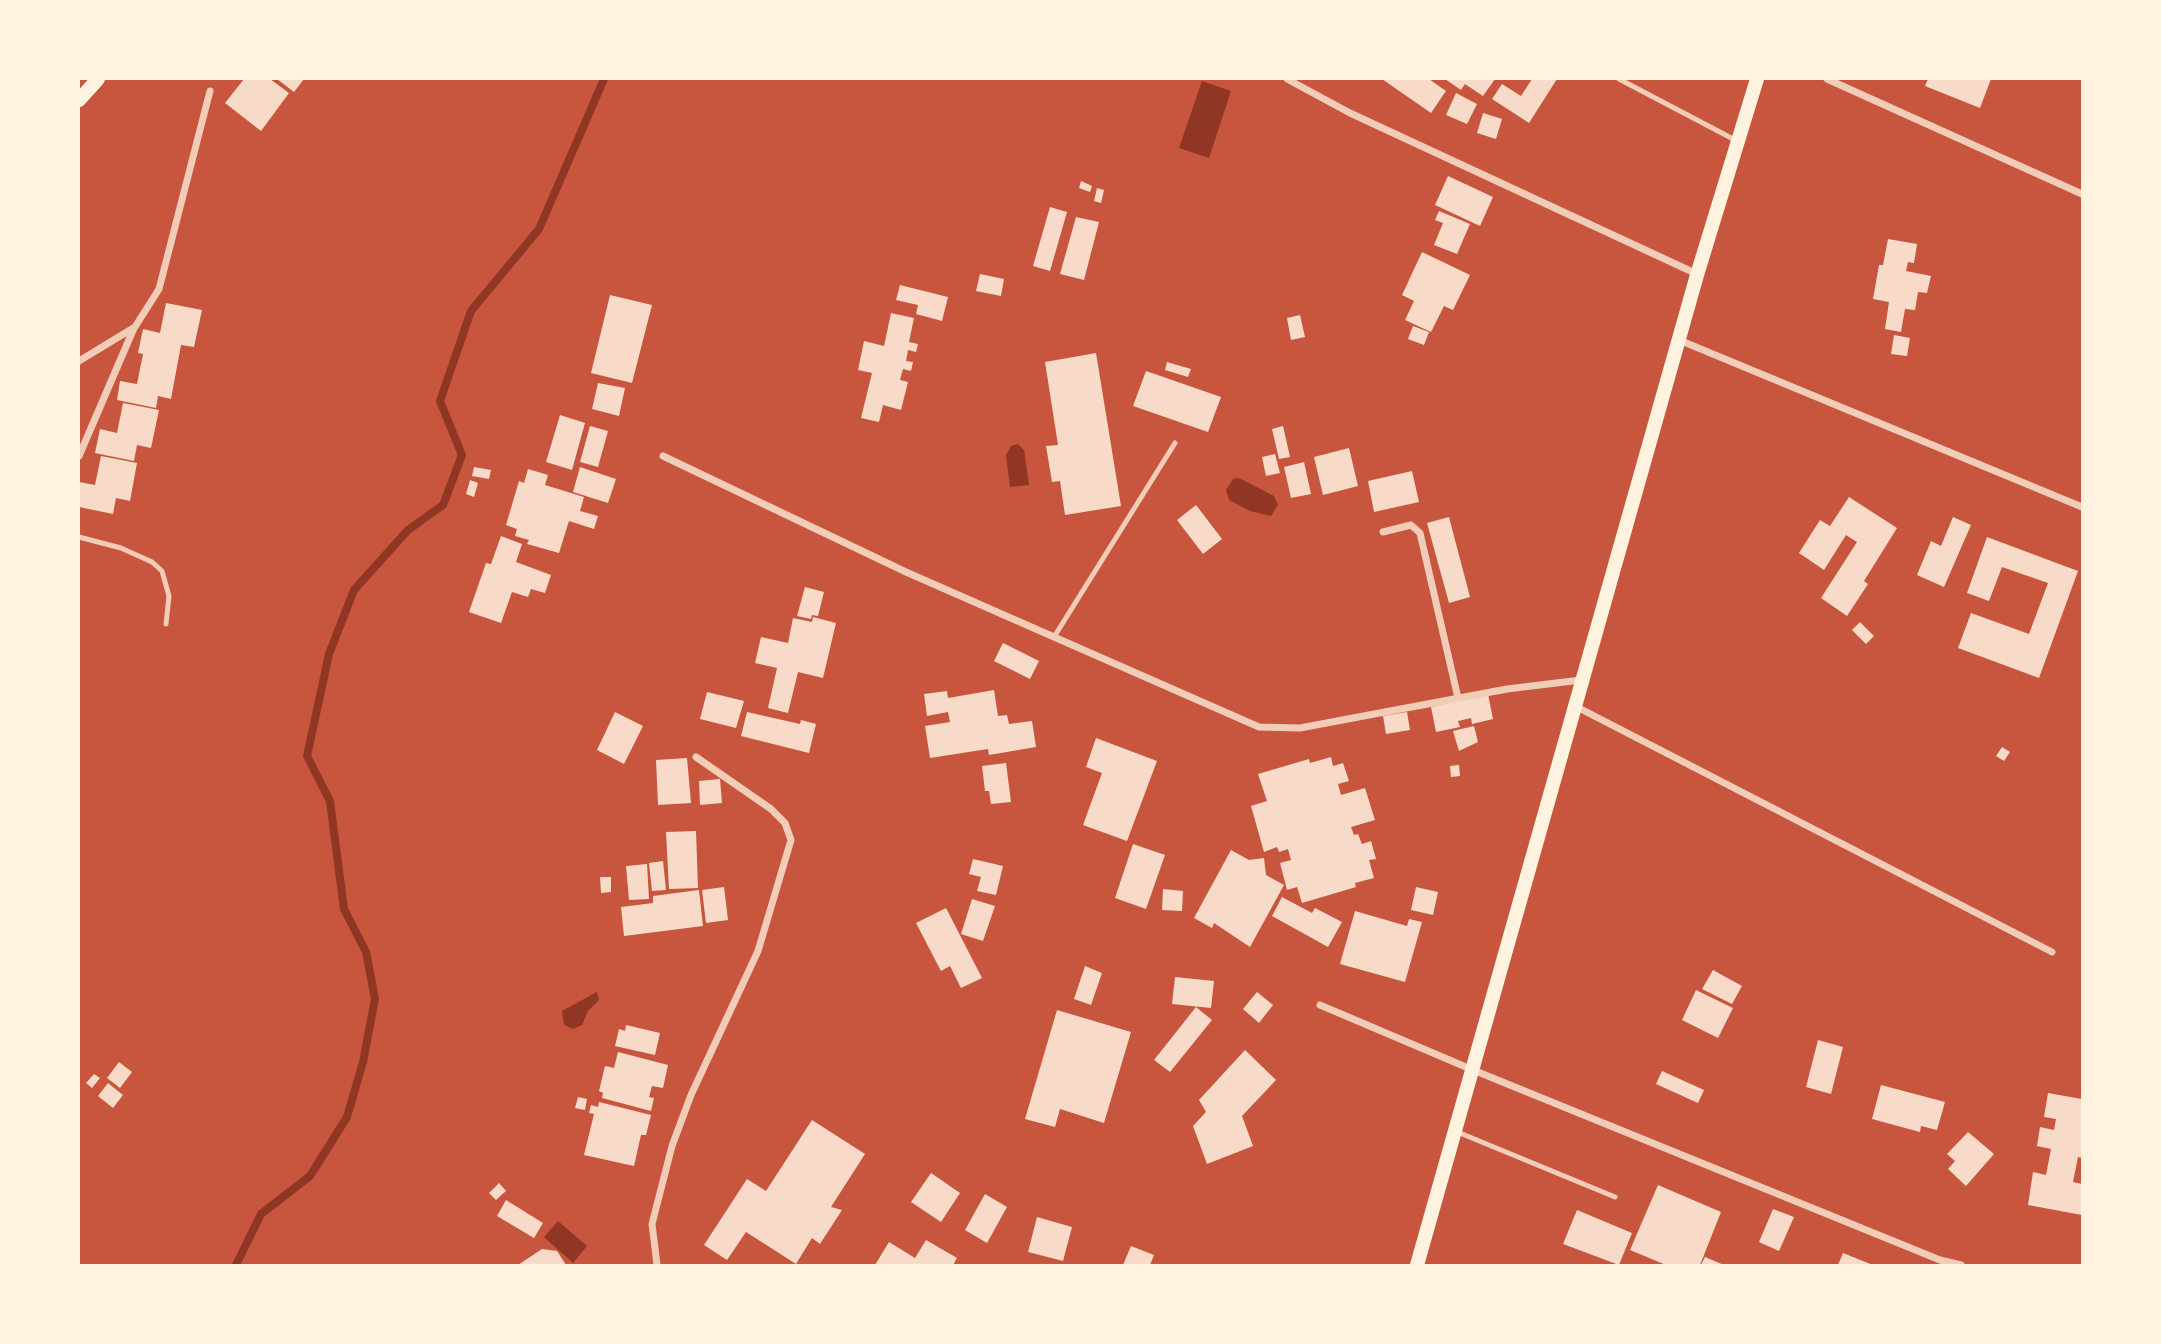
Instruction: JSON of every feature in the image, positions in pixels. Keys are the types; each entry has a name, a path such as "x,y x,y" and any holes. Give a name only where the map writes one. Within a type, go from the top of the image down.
{"main road":[{"path":"79,100 98,79"},
{"path":"1417,1265 1581,680 1757,79"}],"street":[{"path":"1287,79 1350,113 1698,275"},
{"path":"1827,79 2082,194"},
{"path":"79,456 135,327 159,289 210,91"},
{"path":"79,361 135,327"},
{"path":"1679,340 2082,508"},
{"path":"663,456 906,572 1268,728 1300,728 1458,698 1581,680"},
{"path":"1383,531 1411,525 1420,533 1458,698"},
{"path":"1575,706 2052,952"},
{"path":"657,1265 652,1224 672,1146 691,1095 758,951 791,840 785,823 771,809 696,757"},
{"path":"1320,1005 1940,1260 1961,1265"}],"lane":[{"path":"1619,79 1737,141"},
{"path":"1054,637 1175,443"},
{"path":"79,537 121,548 152,562 162,571 169,596 166,624"},
{"path":"1455,1131 1615,1197"}],"shaded area":[{"path":"1202,81 1231,91 1209,158 1179,148"},
{"path":"1018,444 1024,450 1029,485 1010,487 1006,455 1011,446"},
{"path":"1239,478 1274,496 1278,505 1271,516 1250,511 1229,500 1226,490 1233,479"},
{"path":"597,992 599,1000 588,1011 582,1025 573,1029 564,1025 562,1011"},
{"path":"558,1221 587,1246 573,1263 544,1237"}],"building":[{"path":"244,79 270,79 289,93 261,131 225,103"},
{"path":"277,79 304,79 294,92"},
{"path":"1382,79 1429,79 1446,91 1431,113"},
{"path":"1445,79 1495,79 1483,96 1465,84 1461,90"},
{"path":"1532,79 1557,79 1529,123 1492,99 1502,84 1521,96"},
{"path":"1928,79 1991,79 1980,108 1925,86"},
{"path":"1456,93 1477,104 1467,124 1446,115"},
{"path":"1483,113 1502,119 1496,139 1477,133"},
{"path":"1448,176 1493,197 1480,226 1435,205"},
{"path":"1081,181 1092,186 1090,192 1079,188"},
{"path":"1097,188 1104,190 1101,203 1094,201"},
{"path":"1050,207 1067,212 1050,271 1033,266"},
{"path":"1439,211 1470,224 1457,254 1434,245 1443,223 1435,220"},
{"path":"1076,217 1099,222 1084,280 1060,274"},
{"path":"1888,239 1917,244 1914,263 1908,262 1906,271 1931,276 1927,293 1918,292 1915,310 1905,309 1901,332 1885,329 1889,302 1873,299 1879,265 1883,265"},
{"path":"1422,252 1470,275 1453,310 1444,306 1431,332 1405,320 1414,301 1402,295"},
{"path":"980,274 1004,279 1001,296 976,291"},
{"path":"900,285 948,297 942,321 916,314 918,305 896,300"},
{"path":"610,295 652,305 632,383 591,373"},
{"path":"166,303 202,310 194,347 181,345 171,399 158,396 156,408 117,400 120,381 137,384 143,354 138,353 143,329 160,333"},
{"path":"891,313 914,318 909,342 918,344 916,352 908,350 906,361 913,362 911,371 903,369 900,380 908,382 901,410 883,405 879,422 861,418 872,373 858,370 864,341 884,346"},
{"path":"1300,315 1305,337 1291,340 1287,318"},
{"path":"1413,326 1429,332 1424,345 1408,339"},
{"path":"1894,335 1910,338 1907,356 1891,354"},
{"path":"1096,353 1121,506 1065,515 1060,481 1052,482 1046,446 1058,445 1045,362"},
{"path":"1167,362 1191,369 1188,377 1165,370"},
{"path":"1146,371 1221,397 1208,432 1133,406"},
{"path":"598,383 625,388 619,416 592,409"},
{"path":"123,403 159,410 151,448 137,445 134,461 95,453 100,429 117,433"},
{"path":"560,415 585,423 572,470 546,462"},
{"path":"590,426 608,431 598,467 580,462"},
{"path":"1283,426 1290,457 1279,459 1272,429"},
{"path":"1349,448 1358,486 1323,495 1314,457"},
{"path":"1275,454 1280,473 1266,476 1262,457"},
{"path":"101,456 137,463 130,501 116,498 113,514 79,507 79,482 95,485"},
{"path":"1304,462 1311,494 1291,498 1284,467"},
{"path":"474,467 491,470 489,479 472,476"},
{"path":"580,467 616,479 608,503 573,492"},
{"path":"528,469 548,475 545,485 584,497 580,511 598,516 594,529 569,521 559,553 527,544 529,540 515,536 517,529 506,525 519,481 524,483"},
{"path":"1412,471 1419,502 1374,512 1368,481"},
{"path":"470,480 478,483 474,497 466,494"},
{"path":"1849,497 1897,528 1864,581 1868,584 1847,616 1821,598 1857,542 1846,535 1824,570 1799,553 1820,520 1830,526"},
{"path":"1196,505 1222,539 1203,554 1177,520"},
{"path":"1449,517 1470,597 1449,603 1427,523"},
{"path":"1953,517 1971,525 1944,587 1917,575 1931,541 1941,546"},
{"path":"501,536 522,544 516,562 551,575 545,593 531,589 528,597 512,592 501,623 469,612 486,563 491,564"},
{"path":"1987,537 2078,571 2039,678 1958,648 1971,613 2029,634 2048,583 2002,567 1989,601 1967,593"},
{"path":"805,587 824,592 818,616 812,615 811,619 797,616"},
{"path":"813,617 836,623 823,678 798,672 788,713 768,708 777,668 755,663 761,637 788,643 793,618 812,622"},
{"path":"1860,622 1874,636 1866,644 1852,630"},
{"path":"1003,643 1039,661 1030,679 994,661"},
{"path":"994,690 998,716 1007,715 1009,724 1032,721 1036,747 989,755 988,749 930,758 925,726 950,722 948,712 927,716 924,694 947,691 948,698"},
{"path":"707,692 744,701 736,728 700,719"},
{"path":"1488,694 1493,719 1472,724 1471,718 1458,721 1460,727 1436,732 1431,707"},
{"path":"615,712 643,726 624,764 597,750"},
{"path":"747,712 800,724 801,720 816,724 809,753 741,736"},
{"path":"1407,712 1410,730 1386,734 1383,716"},
{"path":"1474,726 1478,742 1459,751 1453,731"},
{"path":"1096,738 1157,761 1127,841 1083,825 1102,773 1086,767"},
{"path":"2002,747 2010,752 2004,761 1996,756"},
{"path":"1331,757 1333,766 1343,763 1349,781 1338,784 1341,795 1365,788 1375,820 1351,827 1362,844 1371,841 1376,859 1369,860 1374,878 1355,883 1356,887 1302,903 1297,887 1287,890 1280,863 1291,860 1288,849 1279,852 1277,847 1264,852 1251,806 1267,801 1258,774 1309,759 1310,763"},
{"path":"687,758 691,803 658,805 656,760"},
{"path":"1006,763 1011,802 991,804 989,791 985,791 982,766"},
{"path":"1459,765 1460,776 1451,777 1450,766"},
{"path":"720,779 722,803 700,805 699,781"},
{"path":"696,831 698,888 669,889 666,832"},
{"path":"1133,844 1165,855 1146,909 1115,898"},
{"path":"1231,850 1249,860 1264,858 1266,875 1284,885 1250,947 1214,923 1212,928 1194,918"},
{"path":"973,859 1003,866 996,895 977,891 981,877 969,874"},
{"path":"663,861 666,890 652,891 649,863"},
{"path":"647,864 649,899 629,900 626,866"},
{"path":"600,877 611,877 611,892 601,893"},
{"path":"724,887 728,920 706,923 702,890"},
{"path":"1416,887 1438,892 1433,915 1411,910"},
{"path":"1163,889 1183,891 1182,911 1162,910"},
{"path":"699,890 703,926 624,936 621,907 653,903 653,896"},
{"path":"1282,897 1312,913 1315,908 1342,922 1328,947 1272,916"},
{"path":"972,899 995,906 983,941 961,934"},
{"path":"946,908 982,978 961,988 950,966 941,971 916,923"},
{"path":"1355,911 1407,926 1409,919 1422,922 1405,982 1340,964"},
{"path":"1085,966 1102,973 1091,1005 1074,999"},
{"path":"1713,970 1742,986 1732,1004 1702,989"},
{"path":"1175,977 1214,981 1211,1008 1172,1004"},
{"path":"1696,990 1733,1008 1718,1038 1682,1020"},
{"path":"1257,992 1273,1005 1259,1023 1243,1009"},
{"path":"1196,1007 1212,1020 1170,1072 1154,1060"},
{"path":"1057,1010 1131,1032 1104,1123 1060,1109 1055,1127 1025,1119"},
{"path":"626,1025 660,1033 655,1055 615,1046 619,1029 625,1031"},
{"path":"1818,1040 1843,1047 1831,1094 1806,1087"},
{"path":"1245,1050 1276,1080 1242,1116 1253,1146 1207,1164 1193,1126 1206,1112 1199,1100"},
{"path":"618,1052 668,1065 663,1088 652,1086 649,1097 654,1098 651,1111 602,1098 603,1093 599,1091 605,1066 614,1068"},
{"path":"119,1062 132,1072 120,1088 107,1078"},
{"path":"1662,1071 1704,1090 1698,1103 1656,1084"},
{"path":"94,1074 100,1078 92,1088 86,1083"},
{"path":"108,1083 123,1095 113,1108 98,1096"},
{"path":"1881,1085 1945,1102 1937,1130 1921,1126 1920,1132 1872,1119"},
{"path":"2048,1093 2082,1099 2082,1158 2078,1157 2073,1182 2082,1184 2082,1215 2028,1205 2033,1172 2046,1175 2051,1149 2037,1146 2040,1127 2054,1130 2056,1119 2044,1117"},
{"path":"578,1097 587,1099 585,1110 575,1108"},
{"path":"599,1102 651,1115 646,1135 641,1135 634,1166 584,1155 594,1114 589,1113 591,1105 598,1107"},
{"path":"812,1120 865,1154 831,1207 842,1210 820,1244 812,1238 796,1264 746,1232 727,1260 704,1245 747,1179 766,1191"},
{"path":"1968,1132 1994,1154 1966,1186 1948,1169 1955,1161 1947,1154"},
{"path":"931,1173 960,1193 941,1222 911,1202"},
{"path":"499,1183 506,1191 496,1200 489,1193"},
{"path":"1658,1185 1721,1212 1700,1265 1666,1265 1630,1250"},
{"path":"985,1194 1007,1207 987,1243 965,1230"},
{"path":"506,1200 543,1223 534,1238 497,1216"},
{"path":"1773,1209 1794,1217 1779,1251 1759,1242"},
{"path":"1577,1210 1632,1233 1619,1265 1563,1244"},
{"path":"1037,1217 1072,1227 1063,1261 1028,1252"},
{"path":"926,1240 957,1258 953,1265 875,1265 889,1242 915,1258"},
{"path":"1131,1246 1154,1255 1150,1265 1123,1265"},
{"path":"542,1249 557,1251 566,1265 518,1265"},
{"path":"1843,1253 1873,1265 1838,1265"},
{"path":"1705,1257 1724,1265 1701,1265"}],"waterway":[{"path":"236,1265 261,1214 310,1176 347,1117 363,1062 375,999 366,952 344,909 330,801 307,756 329,654 354,590 408,530 443,505 462,455 440,401 471,311 539,229 604,79"}]}
